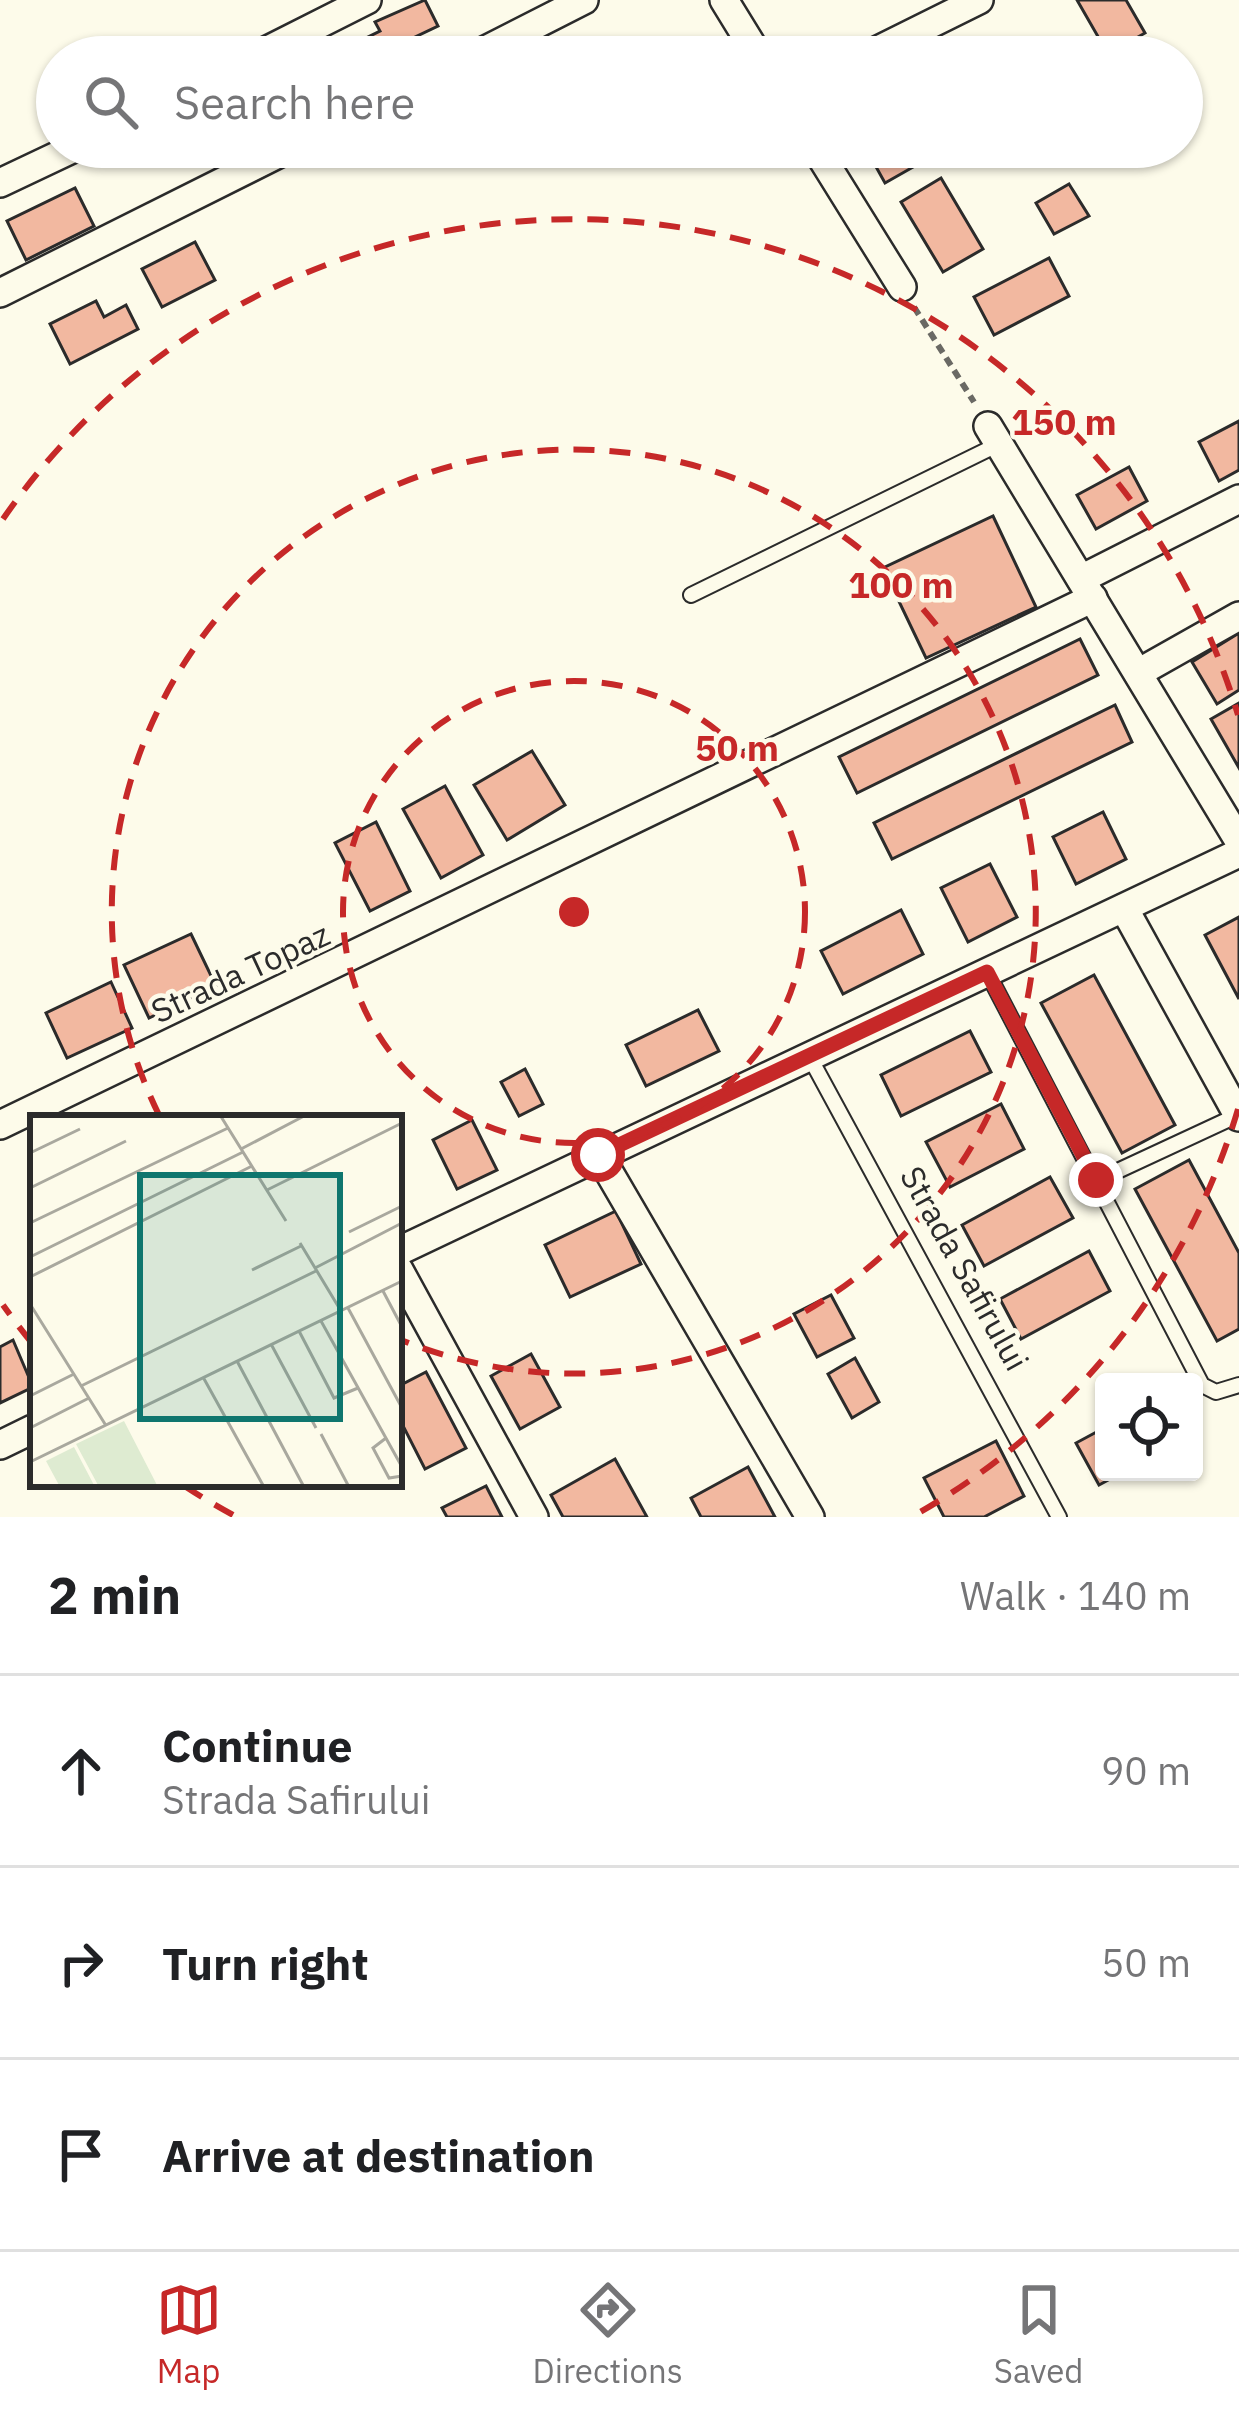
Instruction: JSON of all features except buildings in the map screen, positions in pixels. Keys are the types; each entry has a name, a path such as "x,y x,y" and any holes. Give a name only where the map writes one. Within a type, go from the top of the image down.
{"street":[{"path":"296,36 367,0"},
{"path":"513,36 584,0"},
{"path":"724,0 746,36"},
{"path":"906,36 979,0"},
{"path":"0,183 36,166"},
{"path":"0,293 250,168"},
{"path":"828,168 902,287"},
{"path":"994,435 1239,841"},
{"name":"Strada Topaz","path":"0,1125 511,883 1087,589 1239,499"},
{"path":"1138,674 1239,616"},
{"path":"402,1250 1239,853"},
{"path":"1124,908 1239,1116"},
{"path":"598,1155 810,1517"},
{"path":"402,1275 534,1517"},
{"path":"0,1444 30,1430"}],"lane":[{"path":"691,595 994,435"},
{"path":"987,972 1202,1385 1216,1392 1239,1385"},
{"name":"Strada Safirului","path":"808,1054 1059,1517"},
{"path":"1096,1180 1239,1116"}],"path":[{"path":"902,287 994,435"}],"route":[{"path":"598,1155 987,972 1096,1180"}]}
